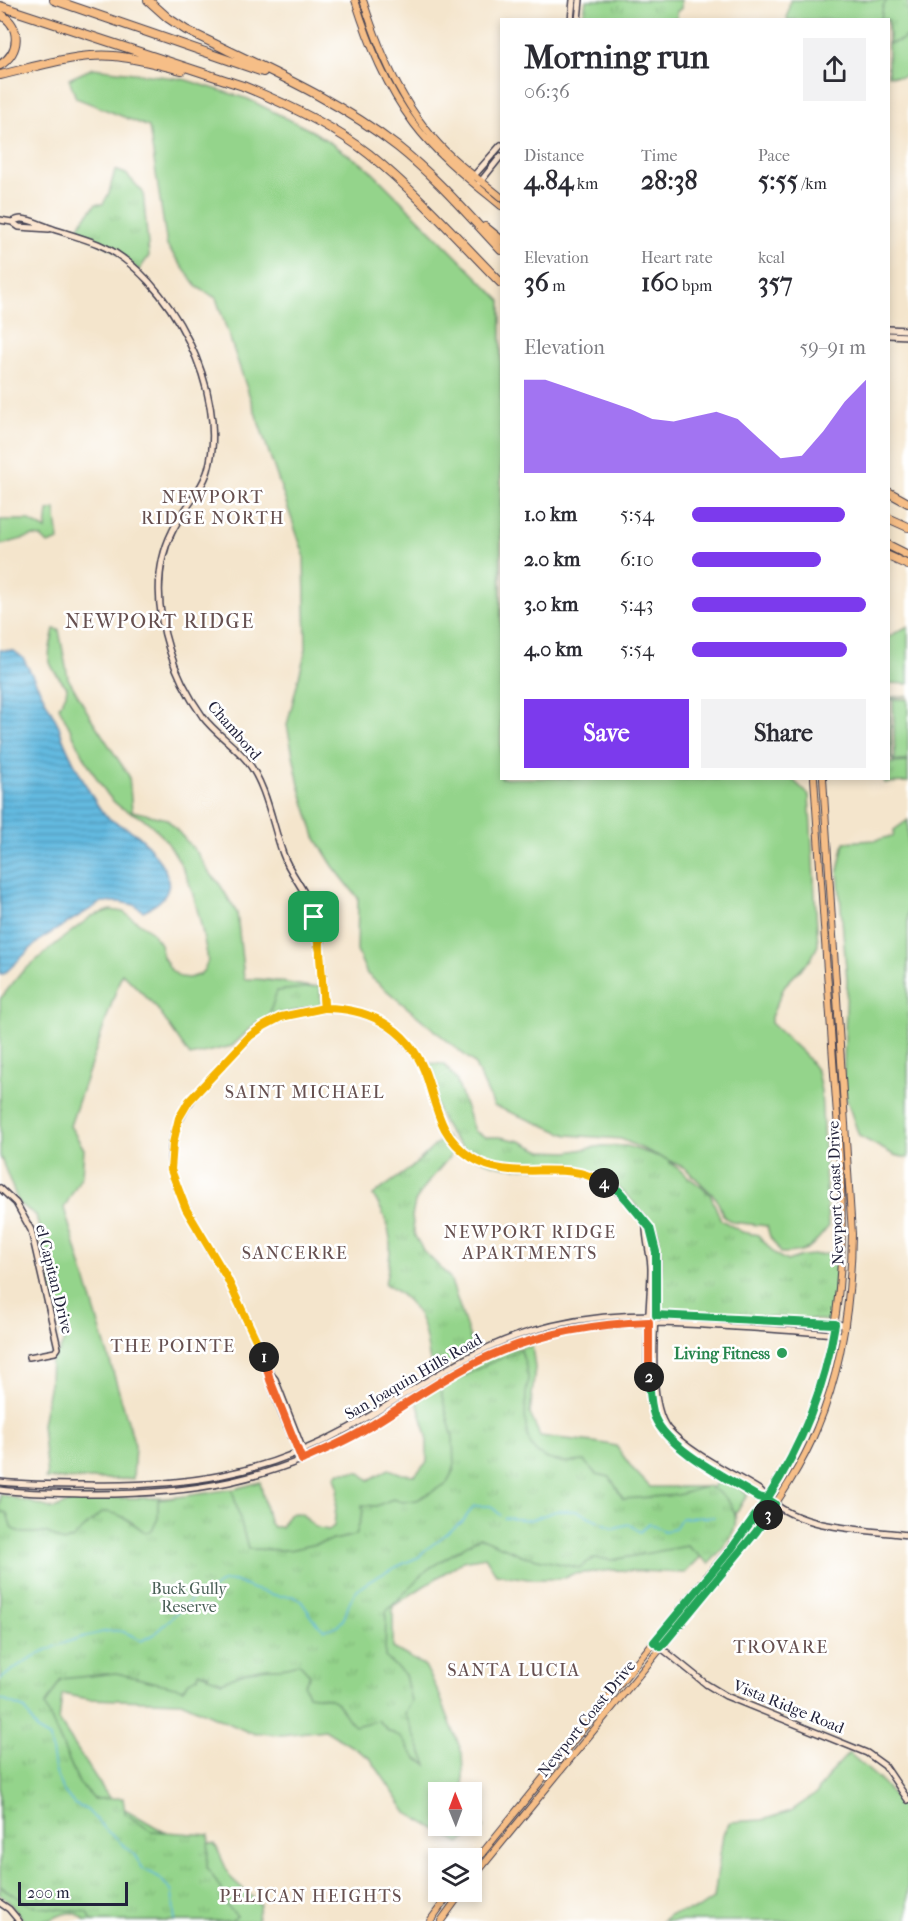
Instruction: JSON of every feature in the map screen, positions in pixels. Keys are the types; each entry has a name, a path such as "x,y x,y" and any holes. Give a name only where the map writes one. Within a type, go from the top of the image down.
{"highway":[{"path":"54,0 292,83"},
{"path":"148,0 186,30 292,83 361,121 397,146 426,171 500,249"},
{"path":"0,6 233,82 297,110 330,128 367,153 397,178 500,282"},
{"path":"0,14 8,20 16,34 14,51 0,65"},
{"path":"0,75 71,59 107,56 146,62 233,82"},
{"path":"452,199 500,239"},
{"path":"890,493 908,503"},
{"path":"890,520 908,527"},
{"path":"890,546 908,555"},
{"path":"890,557 908,565"}],"main road":[{"path":"355,0 372,51 383,74 415,126 435,148 500,197"},
{"path":"363,0 382,56 407,102 438,142 472,178"},
{"path":"479,183 500,205"},
{"name":"Newport Coast Drive","path":"482,1853 732,1548 767,1499 805,1427 816,1397 834,1334 841,1278 843,1222 825,915 814,780"},
{"name":"Newport Coast Drive","path":"482,1867 756,1532 789,1483 817,1428 835,1372 845,1325 852,1234 823,780"},
{"path":"430,1921 444,1902"},
{"path":"441,1921 455,1902"}],"street":[{"path":"571,18 573,0"},
{"path":"578,18 580,0"},
{"path":"472,178 500,146"},
{"path":"479,183 500,157"},
{"name":"Chambord","path":"13,223 21,219 32,221 106,247 136,270 169,306 192,346 207,391 213,427 208,471 172,531 162,561 159,595 168,646 178,676 204,718 247,761 259,780 284,857 291,874 306,895 317,931 322,939 320,951 324,1008"},
{"name":"Chambord","path":"0,220 31,228 51,228"},
{"path":"31,228 32,221"},
{"path":"890,329 908,330"},
{"path":"890,335 908,336"},
{"path":"304,1459 254,1336 227,1278 186,1209 171,1170 173,1143 179,1118 189,1101 250,1036 281,1017 324,1008 341,1008 363,1012 386,1023 405,1041 421,1064 442,1125 462,1150 473,1159 487,1165 514,1171 572,1172 589,1176 618,1190 646,1224 650,1252 653,1315 650,1400 662,1430 676,1444 758,1497 767,1499 801,1518 816,1523 908,1535"},
{"name":"el Capitan Drive","path":"0,1188 22,1211 33,1235 58,1350 29,1357"},
{"name":"San Joaquin Hills Road","path":"0,1482 117,1486 169,1484 241,1472 301,1452 350,1428 462,1360 505,1340 551,1325 577,1320 630,1314 845,1325"},
{"name":"San Joaquin Hills Road","path":"0,1490 28,1493 118,1494 185,1491 243,1480 304,1459 366,1429 466,1367 510,1347 577,1329 610,1324 652,1322 843,1335"},
{"name":"Vista Ridge Road","path":"654,1642 712,1688 726,1696 867,1753 885,1766 908,1800"},
{"path":"0,1903 9,1909 19,1921"}],"green space":[{"path":"586,0 681,0 681,9 677,11 677,18 583,18"},
{"path":"790,0 908,0 908,74 901,77 890,75 890,18 787,18"},
{"path":"887,0 908,0 908,33 904,39 890,44 890,18 881,18 883,6"},
{"path":"93,68 183,79 248,99 314,132 367,167 500,300 500,780 793,780 809,795 818,945 811,959 785,985 771,1017 771,1023 805,1055 817,1071 821,1091 828,1227 809,1248 798,1252 781,1253 770,1237 767,1226 732,1222 724,1217 716,1198 685,1168 621,1139 568,1135 494,1106 474,1063 367,974 357,951 358,898 333,866 315,837 299,785 287,725 306,649 304,555 216,298 197,287 167,246 149,127 76,98 69,79"},
{"path":"115,170 126,174 143,192 149,256 139,270 111,248 77,232 82,221 96,204 103,204 109,193"},
{"path":"55,509 59,540 48,544 41,537 33,536 0,545 0,520 28,520 46,530 48,511"},
{"path":"908,626 908,684 890,683 890,636"},
{"path":"54,629 59,630 68,678 129,776 132,811 167,819 198,854 237,913 244,979 271,980 316,988 281,1012 256,1023 232,1046 190,1056 156,1007 122,973 70,1126 84,1149 82,1175 64,1208 135,1445 133,1479 45,1479 47,1476 42,1424 50,1383 51,1354 59,1352 64,1341 36,1215 19,1204 0,1156 0,999 21,973 63,938 92,916 111,910 123,912 151,931 160,944 163,957 171,970 180,977 189,978 199,975 208,960 196,904 183,868 174,852 149,823 118,806 108,795 88,763 59,707 67,687 51,666 49,655"},
{"path":"893,699 908,699 908,761 893,761 890,758 890,701 892,758 895,760"},
{"path":"908,762 908,782 884,783 883,780 890,780 890,763"},
{"path":"908,820 908,1158 894,1155 859,1136 843,1089 847,980 838,871 844,842 876,840 893,836 894,830"},
{"path":"320,986 321,1006 284,1013 267,1021 277,991"},
{"path":"425,1063 444,1064 456,1079 474,1131 486,1137 520,1141 542,1151 568,1152 602,1146 627,1146 666,1159 710,1194 721,1220 742,1232 758,1235 776,1255 787,1261 802,1256 839,1253 831,1321 659,1310 655,1240 644,1217 627,1196 607,1181 583,1171 560,1168 516,1168 488,1163 475,1156 453,1138 441,1118 433,1097"},
{"path":"445,1136 456,1149 415,1202 412,1217 415,1236 423,1250 450,1278 474,1350 433,1372 425,1333 418,1315 406,1300 385,1284 390,1238 385,1218 373,1195 411,1168"},
{"name":"Buck Gully Reserve","path":"532,1346 535,1368 530,1414 540,1436 616,1446 650,1487 713,1487 722,1477 748,1494 720,1537 685,1573 615,1570 573,1574 558,1579 528,1579 496,1574 485,1557 463,1561 393,1606 393,1648 425,1666 438,1691 462,1753 463,1782 428,1782 428,1825 407,1813 370,1758 325,1730 281,1735 248,1732 181,1702 89,1699 62,1694 59,1721 111,1801 173,1837 215,1844 230,1877 260,1904 257,1921 85,1921 77,1914 68,1913 49,1920 24,1921 0,1894 0,1494 54,1509 79,1498 163,1498 213,1495 260,1482 269,1522 273,1527 281,1527 289,1514 299,1513 316,1527 329,1530 334,1526 338,1487 335,1476 339,1472 359,1472 369,1480 389,1469 402,1474 415,1475 427,1462 427,1435 416,1398 455,1373 504,1350"},
{"name":"Buck Gully Reserve","path":"521,1350 528,1378 526,1428 529,1440 541,1456 566,1462 584,1461 596,1474 610,1477 623,1499 678,1495 708,1486 725,1498 733,1509 736,1518 735,1526 727,1542 709,1564 687,1546 612,1560 594,1558 579,1568 524,1556 480,1537 428,1569 386,1612 385,1657 405,1675 411,1701 405,1713 427,1765 416,1759 401,1738 389,1732 378,1720 355,1726 333,1700 308,1695 304,1685 310,1675 299,1663 250,1671 222,1682 199,1672 198,1677 189,1681 183,1689 116,1673 61,1679 45,1706 79,1783 94,1799 123,1798 125,1813 151,1831 209,1835 207,1867 227,1899 226,1905 237,1916 230,1921 92,1921 88,1912 31,1906 0,1886 0,1511 7,1513 12,1529 23,1533 48,1533 63,1542 72,1539 102,1512 120,1516 146,1533 152,1531 158,1518 158,1500 232,1489 248,1549 289,1550 356,1535 363,1511 362,1505 376,1506 393,1499 402,1502 417,1500 446,1484 454,1469 453,1438 440,1389 485,1365"},
{"path":"849,1753 882,1782 908,1814 908,1921 662,1921 671,1914 698,1909 714,1898 723,1834 730,1822 762,1820 791,1811 817,1793 830,1773"},
{"name":"Buck Gully Reserve","path":"447,1836 471,1836 459,1843"}],"water":[{"path":"0,650 14,651 23,658 59,726 79,772 100,808 108,818 136,834 145,842 162,864 168,880 166,894 153,906 143,911 134,905 102,902 41,939 4,974 0,974"}],"waterway":[{"path":"0,1680 39,1654 83,1637 119,1631 141,1641 154,1634 195,1596 207,1594 222,1582 234,1581 278,1596 292,1596 301,1601 324,1630 334,1627 344,1619 349,1602 358,1590 370,1581 419,1557 463,1521 474,1506 491,1506 500,1515"},
{"path":"504,1518 530,1520 556,1511 577,1511 614,1528 629,1524 640,1532 649,1523 664,1531 675,1529 681,1518 714,1517"},
{"path":"0,1699 25,1709 38,1731 50,1738 55,1770 62,1789 74,1804 87,1810 133,1853 144,1870 159,1877 172,1892 175,1921"}],"place":[{"name":"Living Fitness","path":"782,1353"}],"district":[{"name":"NEWPORT RIDGE NORTH","path":"213,507"},
{"name":"NEWPORT RIDGE","path":"160,621"},
{"name":"SAINT MICHAEL","path":"305,1092"},
{"name":"NEWPORT RIDGE APARTMENTS","path":"530,1242"},
{"name":"SANCERRE","path":"295,1253"},
{"name":"THE POINTE","path":"173,1346"},
{"name":"TROVARE","path":"781,1647"},
{"name":"SANTA LUCIA","path":"514,1670"},
{"name":"PELICAN HEIGHTS","path":"311,1896"}],"route":[{"path":"314,917 316,940 320,951 324,1008 281,1017 250,1036 186,1106 179,1118 171,1157 171,1170 186,1209 227,1278 254,1336 302,1460 366,1429 466,1367 510,1347 577,1329 649,1322 650,1400 662,1430 666,1436 700,1461 758,1497 767,1499 732,1548 654,1642 661,1647 756,1532 775,1504 767,1499 805,1427 816,1397 835,1324 656,1315 657,1270 654,1241 650,1228 634,1208 618,1190 589,1176 577,1172 500,1169 473,1159 462,1150 442,1125 434,1107 428,1081 411,1047 386,1023 363,1012 324,1008 320,951 322,939 314,917"}]}
